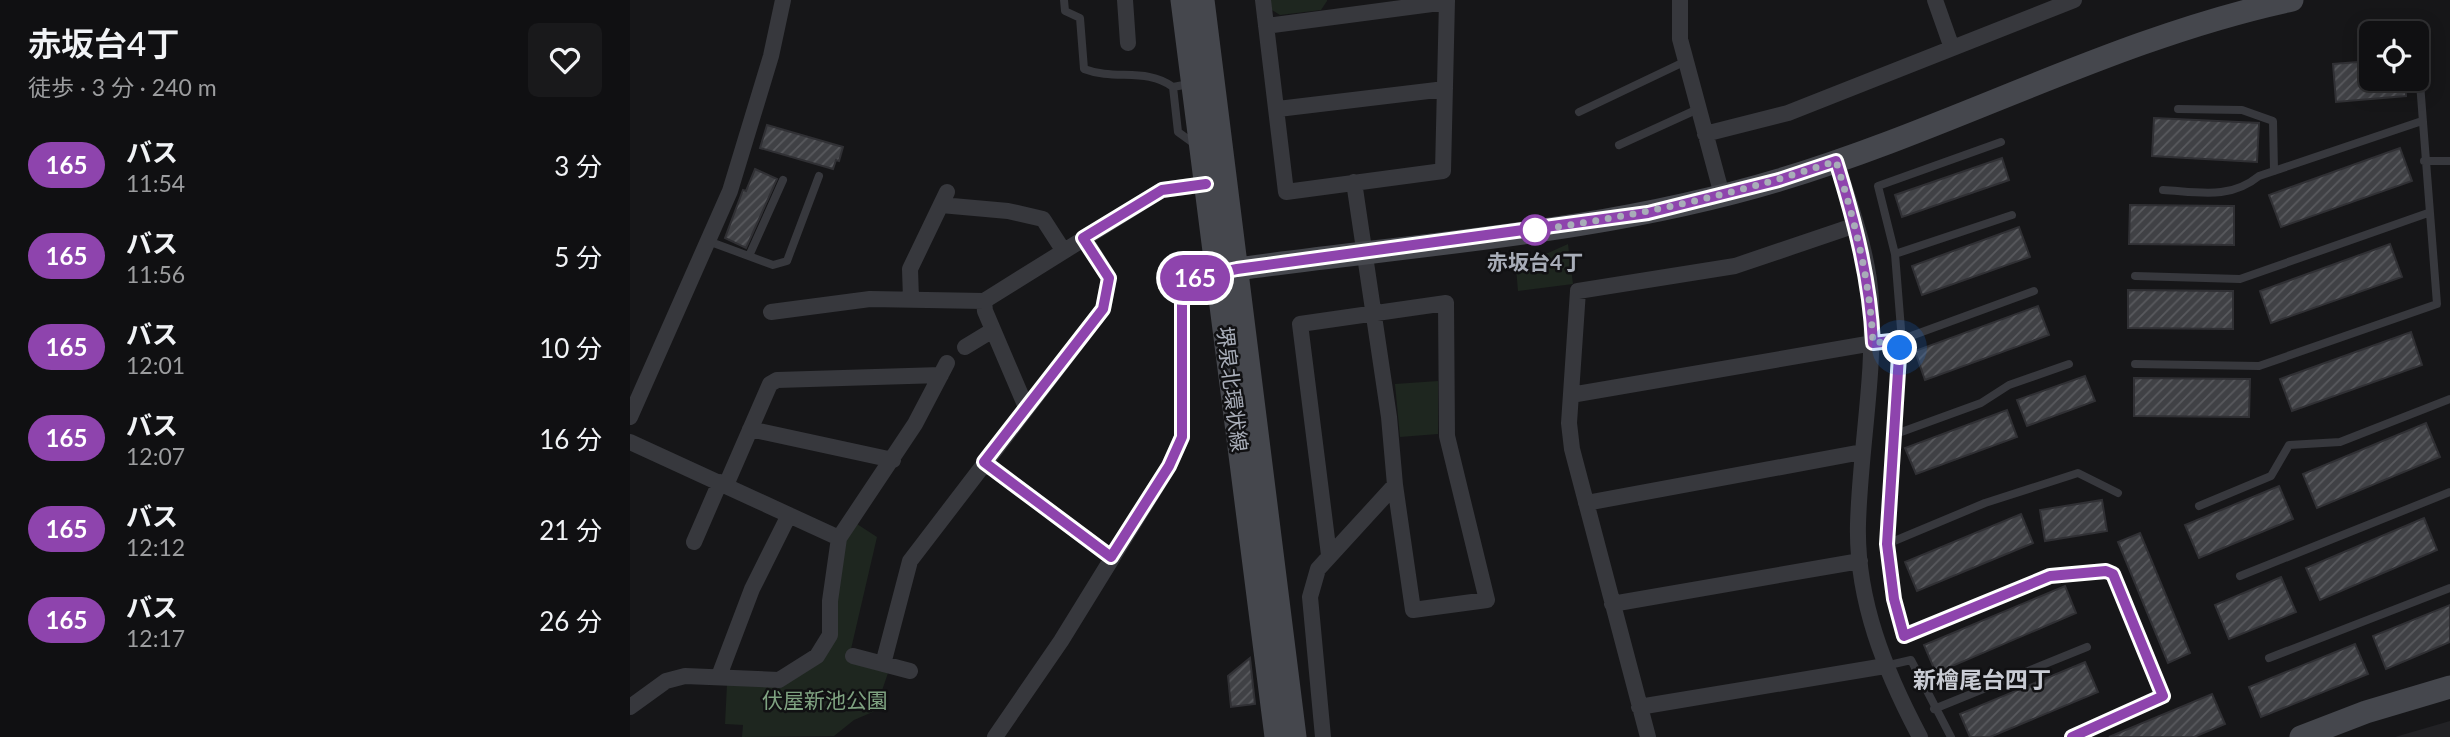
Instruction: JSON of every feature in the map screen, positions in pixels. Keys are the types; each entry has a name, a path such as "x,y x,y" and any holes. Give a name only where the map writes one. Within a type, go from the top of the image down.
{"main road":[{"name":"堺泉北環状線","path":"1182,0 1184,85 1202,149 1206,184 1227,271 1295,737"},
{"name":"堺泉北環状線","path":"1203,0 1227,271 1276,737"},
{"path":"1227,271 1583,223 1648,213 1722,195 1836,161 2168,33 2292,0"},
{"path":"2301,737 2366,712 2450,687"}],"street":[{"path":"630,417 730,191 771,56 783,0"},
{"path":"1125,0 1128,43"},
{"path":"1263,0 1266,26 1279,109 1286,192 1443,171 1447,1 1335,8 1266,26"},
{"path":"1680,0 1680,39 1722,195"},
{"path":"1935,0 1952,48"},
{"path":"1706,134 1788,113 1952,48 2036,7 2074,0"},
{"path":"1279,109 1445,89"},
{"path":"1836,161 1856,225 1871,296 1873,343 1862,452 1858,526 1860,561 1871,623 1885,666 1920,737"},
{"path":"1329,555 1300,324 1374,313 1446,303 1447,436 1487,600 1413,610 1374,313 1354,182"},
{"path":"771,312 825,312 870,299 984,301 1162,190 1206,184"},
{"path":"911,299 910,269 944,198 1044,219 1063,250"},
{"path":"1647,737 1572,449 1569,423 1578,291 1735,266 1856,225"},
{"path":"883,664 904,555 984,462 1103,309 1109,278 1083,238"},
{"path":"995,737 1061,641 1169,466 1182,437 1182,291 1193,278 1227,271"},
{"path":"984,301 993,330 1026,407"},
{"path":"965,347 993,330"},
{"path":"1571,395 1873,343"},
{"path":"630,707 666,681 685,677 719,676 779,680 817,656 830,635 830,601 839,538 893,460 944,369 785,377 770,384 694,541"},
{"path":"750,429 893,460"},
{"path":"630,442 839,538"},
{"path":"1586,503 1862,452"},
{"path":"984,462 1111,557"},
{"path":"1324,737 1310,597 1318,569 1395,485"},
{"path":"719,676 752,589 789,515"},
{"path":"1612,604 1860,561"},
{"path":"853,656 910,671"},
{"path":"1639,707 1885,666"}],"lane":[{"path":"1064,0 1065,11 1080,18 1084,69 1097,74 1159,77 1184,85"},
{"path":"1579,112 1686,61"},
{"path":"2135,364 2259,366 2437,304 2420,91"},
{"path":"1619,145 1698,109"},
{"path":"2178,109 2242,110 2273,121 2274,171"},
{"path":"2163,190 2223,194 2247,186 2259,176 2422,121"},
{"path":"2001,142 1878,186 1895,254 1900,340 1887,544 1894,599 1904,636 2050,576 2106,571 2113,574 2163,696 2072,737"},
{"path":"2424,161 2450,161"},
{"path":"708,241 774,265 787,261 819,176"},
{"path":"749,256 783,180"},
{"path":"2136,276 2241,279 2428,213"},
{"path":"1895,254 2012,215"},
{"path":"1873,343 1900,340 2034,291"},
{"path":"1893,435 1981,403 2009,385 2069,364"},
{"path":"2199,506 2271,476 2289,445 2340,442 2450,399"},
{"path":"1887,544 1985,503 2078,473 2118,493"},
{"path":"2241,576 2450,492"},
{"path":"2269,658 2450,588"},
{"path":"1934,709 2087,647"},
{"path":"1885,666 1911,660 1934,709 1951,737"}],"shaded area":[{"path":"2450,721 2450,737 2395,737"}],"green space":[{"path":"1270,0 1327,1 1321,10 1280,15 1272,10"},
{"path":"1568,244 1573,284 1518,291 1515,257 1548,253"},
{"path":"1438,381 1438,434 1400,437 1395,384"},
{"name":"伏屋新池公園","path":"857,524 877,537 848,662 888,673 875,711 854,720 834,736 742,737 743,725 725,724 727,684 779,687 822,657 836,596 843,545"}],"building":[{"path":"2359,62 2359,91 2406,91 2406,96 2336,102 2333,64"},
{"path":"2154,118 2259,123 2257,162 2152,156"},
{"path":"767,125 843,147 839,161 836,160 833,169 760,148"},
{"path":"2400,148 2412,181 2281,227 2269,195"},
{"path":"2002,158 2009,180 1902,217 1895,195"},
{"path":"755,169 777,179 746,248 725,238 743,190 746,191"},
{"path":"2130,205 2234,206 2234,245 2129,244"},
{"path":"2019,227 2030,257 1922,295 1912,266"},
{"path":"2390,244 2402,277 2271,323 2260,291"},
{"path":"2128,290 2233,291 2233,329 2128,328"},
{"path":"2038,306 2049,335 1925,380 1915,351"},
{"path":"2411,332 2422,365 2292,411 2280,379"},
{"path":"2085,376 2095,401 2027,426 2017,400"},
{"path":"2134,378 2250,379 2249,417 2134,416"},
{"path":"2007,410 2017,437 1916,474 1905,448"},
{"path":"2426,423 2440,457 2317,508 2303,474"},
{"path":"2279,486 2293,519 2199,558 2185,525"},
{"path":"2102,500 2107,531 2045,541 2040,510"},
{"path":"2021,514 2033,543 1917,591 1905,562"},
{"path":"2424,518 2437,550 2320,600 2306,568"},
{"path":"2140,533 2190,653 2168,663 2118,542"},
{"path":"2281,577 2296,612 2229,639 2215,605"},
{"path":"2065,586 2076,613 1936,673 1924,645"},
{"path":"2450,605 2450,642 2386,669 2373,636"},
{"path":"2355,644 2368,674 2261,717 2249,687"},
{"path":"1250,658 1255,704 1231,707 1228,676"},
{"path":"2085,662 2098,692 1990,737 1970,737 1960,714"},
{"path":"2212,694 2225,724 2194,737 2109,737"}],"bus line":[{"name":"165","path":"1206,184 1162,190 1083,238 1109,278 1103,309 984,462 1111,557 1169,466 1182,437 1182,291 1193,278 1237,269 1648,213 1779,180 1836,161 1856,225 1871,296 1873,343 1900,340 1887,544 1894,599 1904,636 2050,576 2106,571 2113,574 2163,696 2072,737"}],"place":[{"name":"赤坂台4丁","path":"1535,230"}],"district":[{"name":"新檜尾台四丁","path":"1982,679"}],"route":[{"path":"1535,230 1528,231 1648,213 1779,180 1836,161 1856,225 1871,296 1873,343 1900,340 1900,348"}]}
